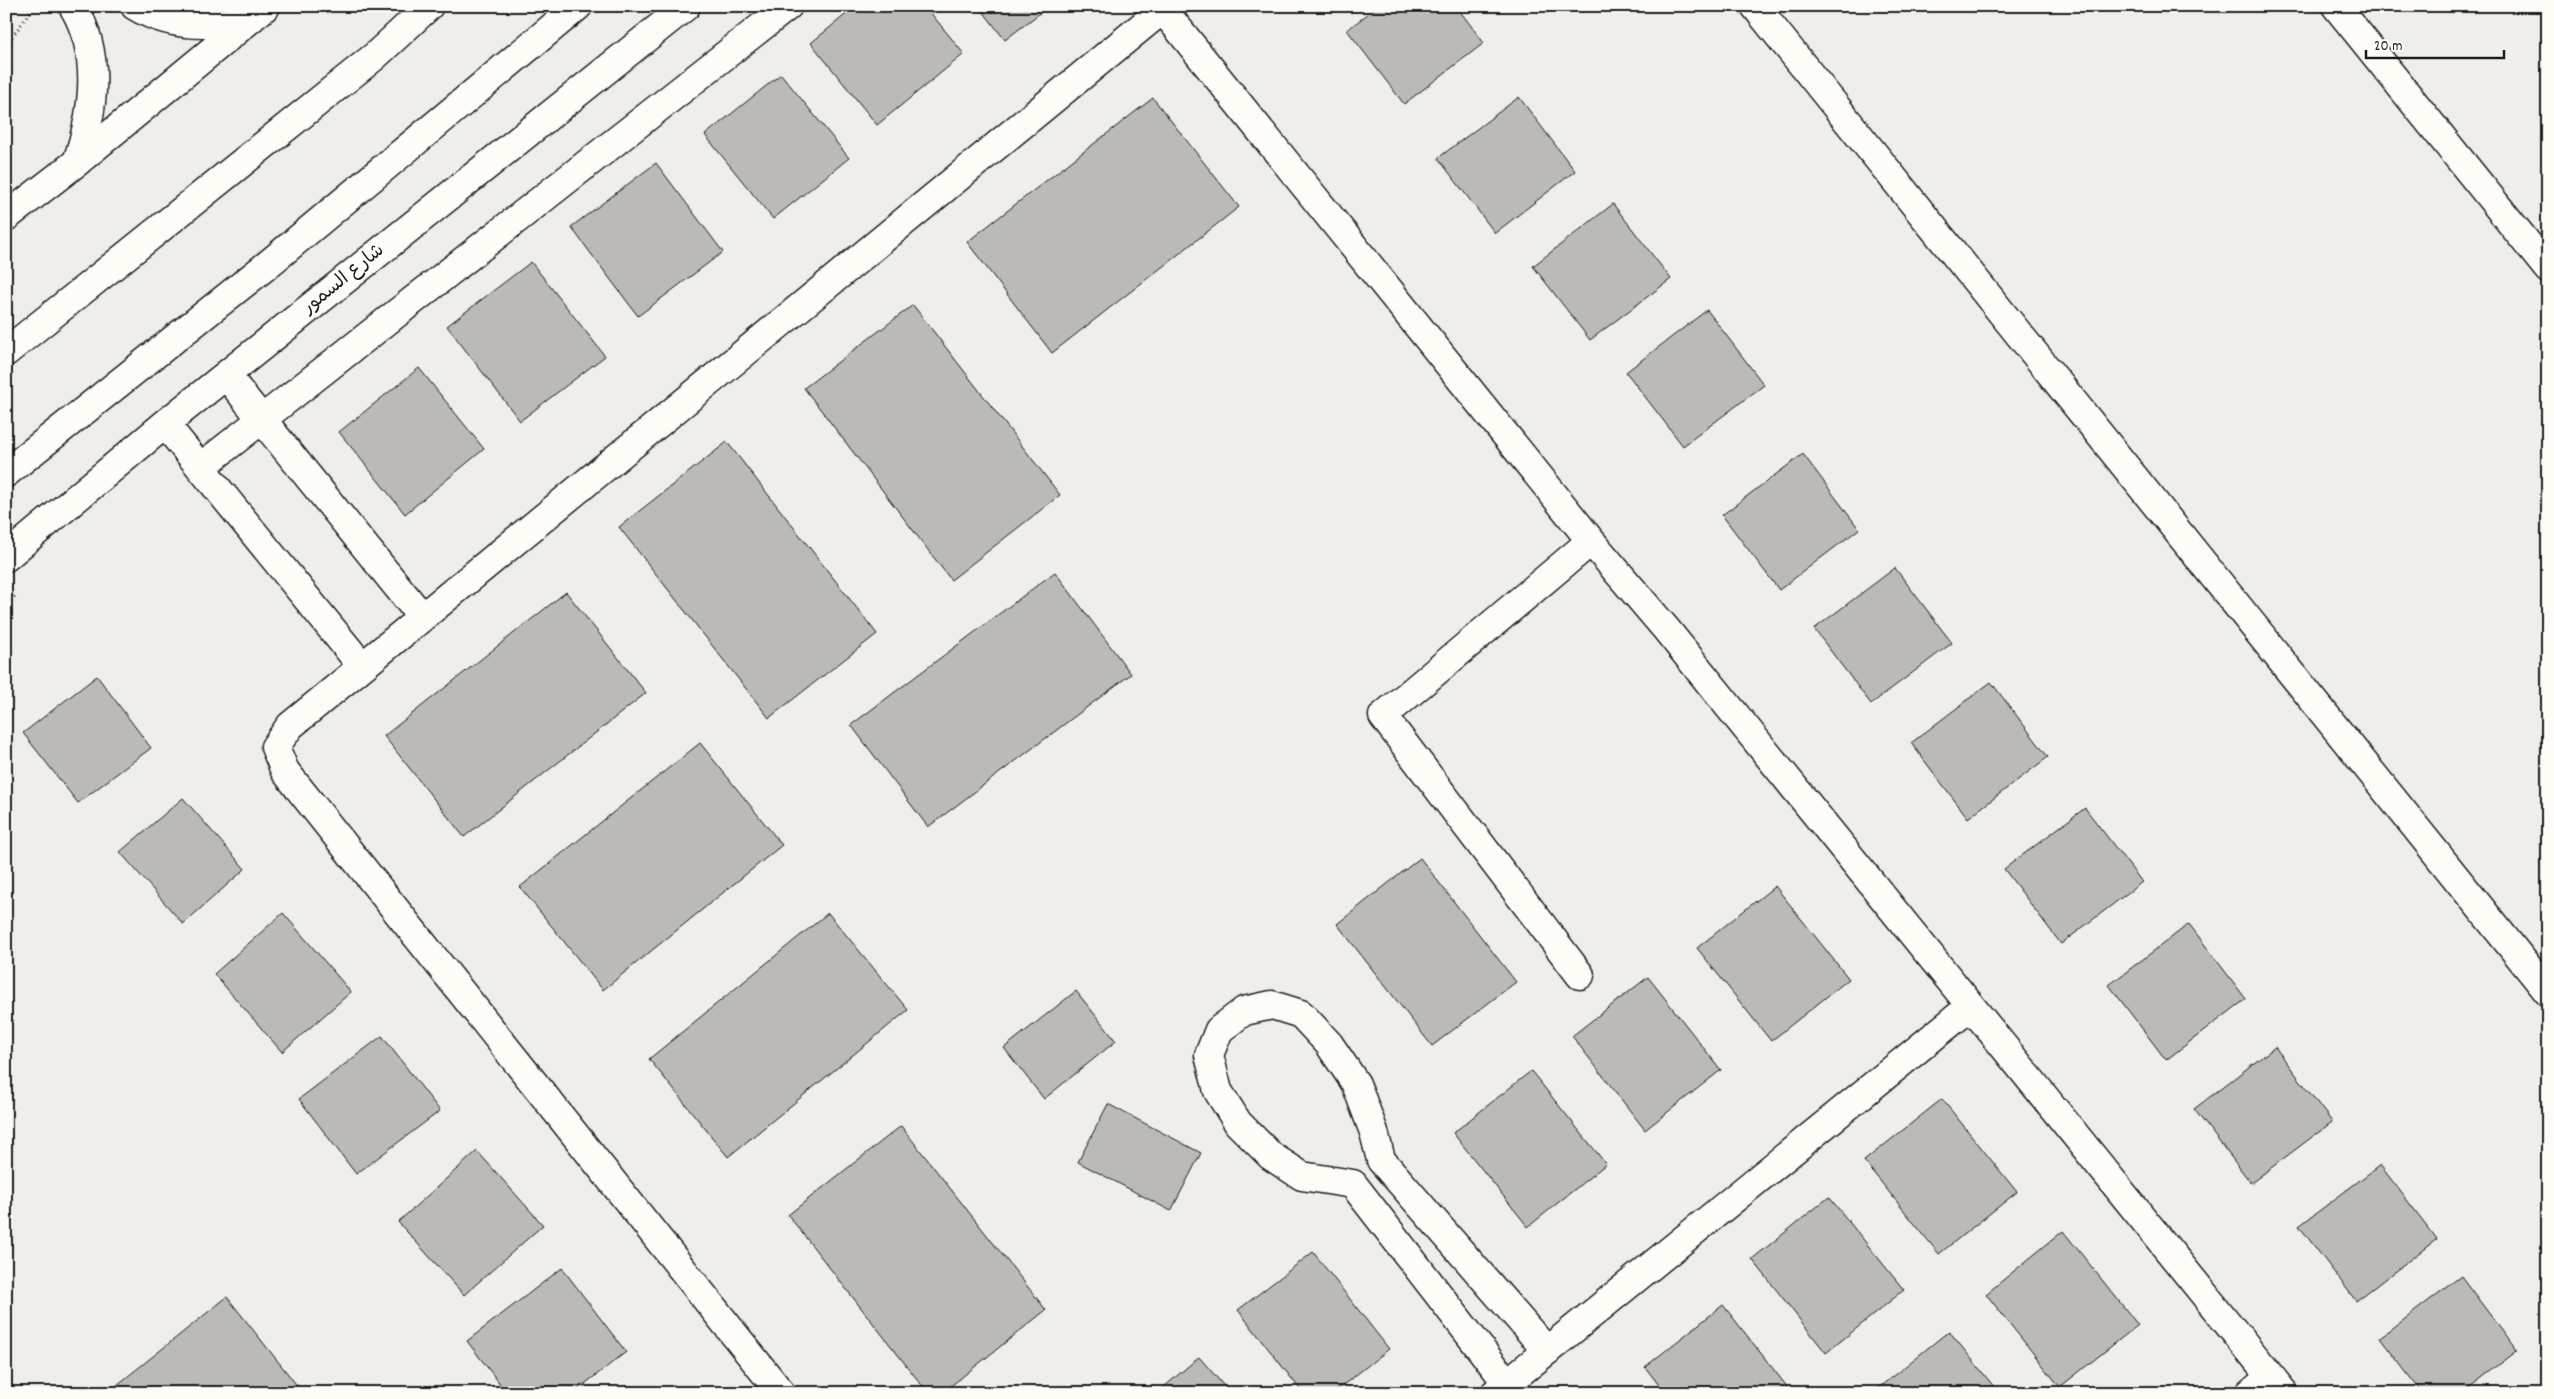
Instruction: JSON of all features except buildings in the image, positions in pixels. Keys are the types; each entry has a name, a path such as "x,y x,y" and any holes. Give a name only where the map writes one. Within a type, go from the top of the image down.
{"main road":[{"path":"73,6 86,40 92,70 90,117 77,162"},
{"path":"134,6 164,19 193,25 222,25 258,12"},
{"path":"6,352 375,56 429,6"},
{"path":"6,473 266,266 578,6"},
{"name":"شارع السمور","path":"6,557 165,424 686,6"},
{"path":"201,467 788,6"},
{"path":"1756,6 2548,992"},
{"path":"2336,6 2548,269"},
{"path":"781,1393 285,771 275,747 290,726 362,666 1162,8 1591,541 1666,630 1971,1006 2268,1387"},
{"path":"6,216 77,162 258,12"},
{"path":"226,375 422,617"},
{"path":"165,424 362,666"},
{"path":"1580,976 1383,716 1591,541"},
{"path":"1547,1351 1382,1160 1356,1084 1330,1044 1302,1014 1272,1004 1244,1011 1219,1030 1209,1055 1218,1091 1238,1123 1271,1156 1302,1176 1353,1184 1501,1388 1547,1351 1971,1006"}],"path":[{"path":"6,45 34,6"}]}
